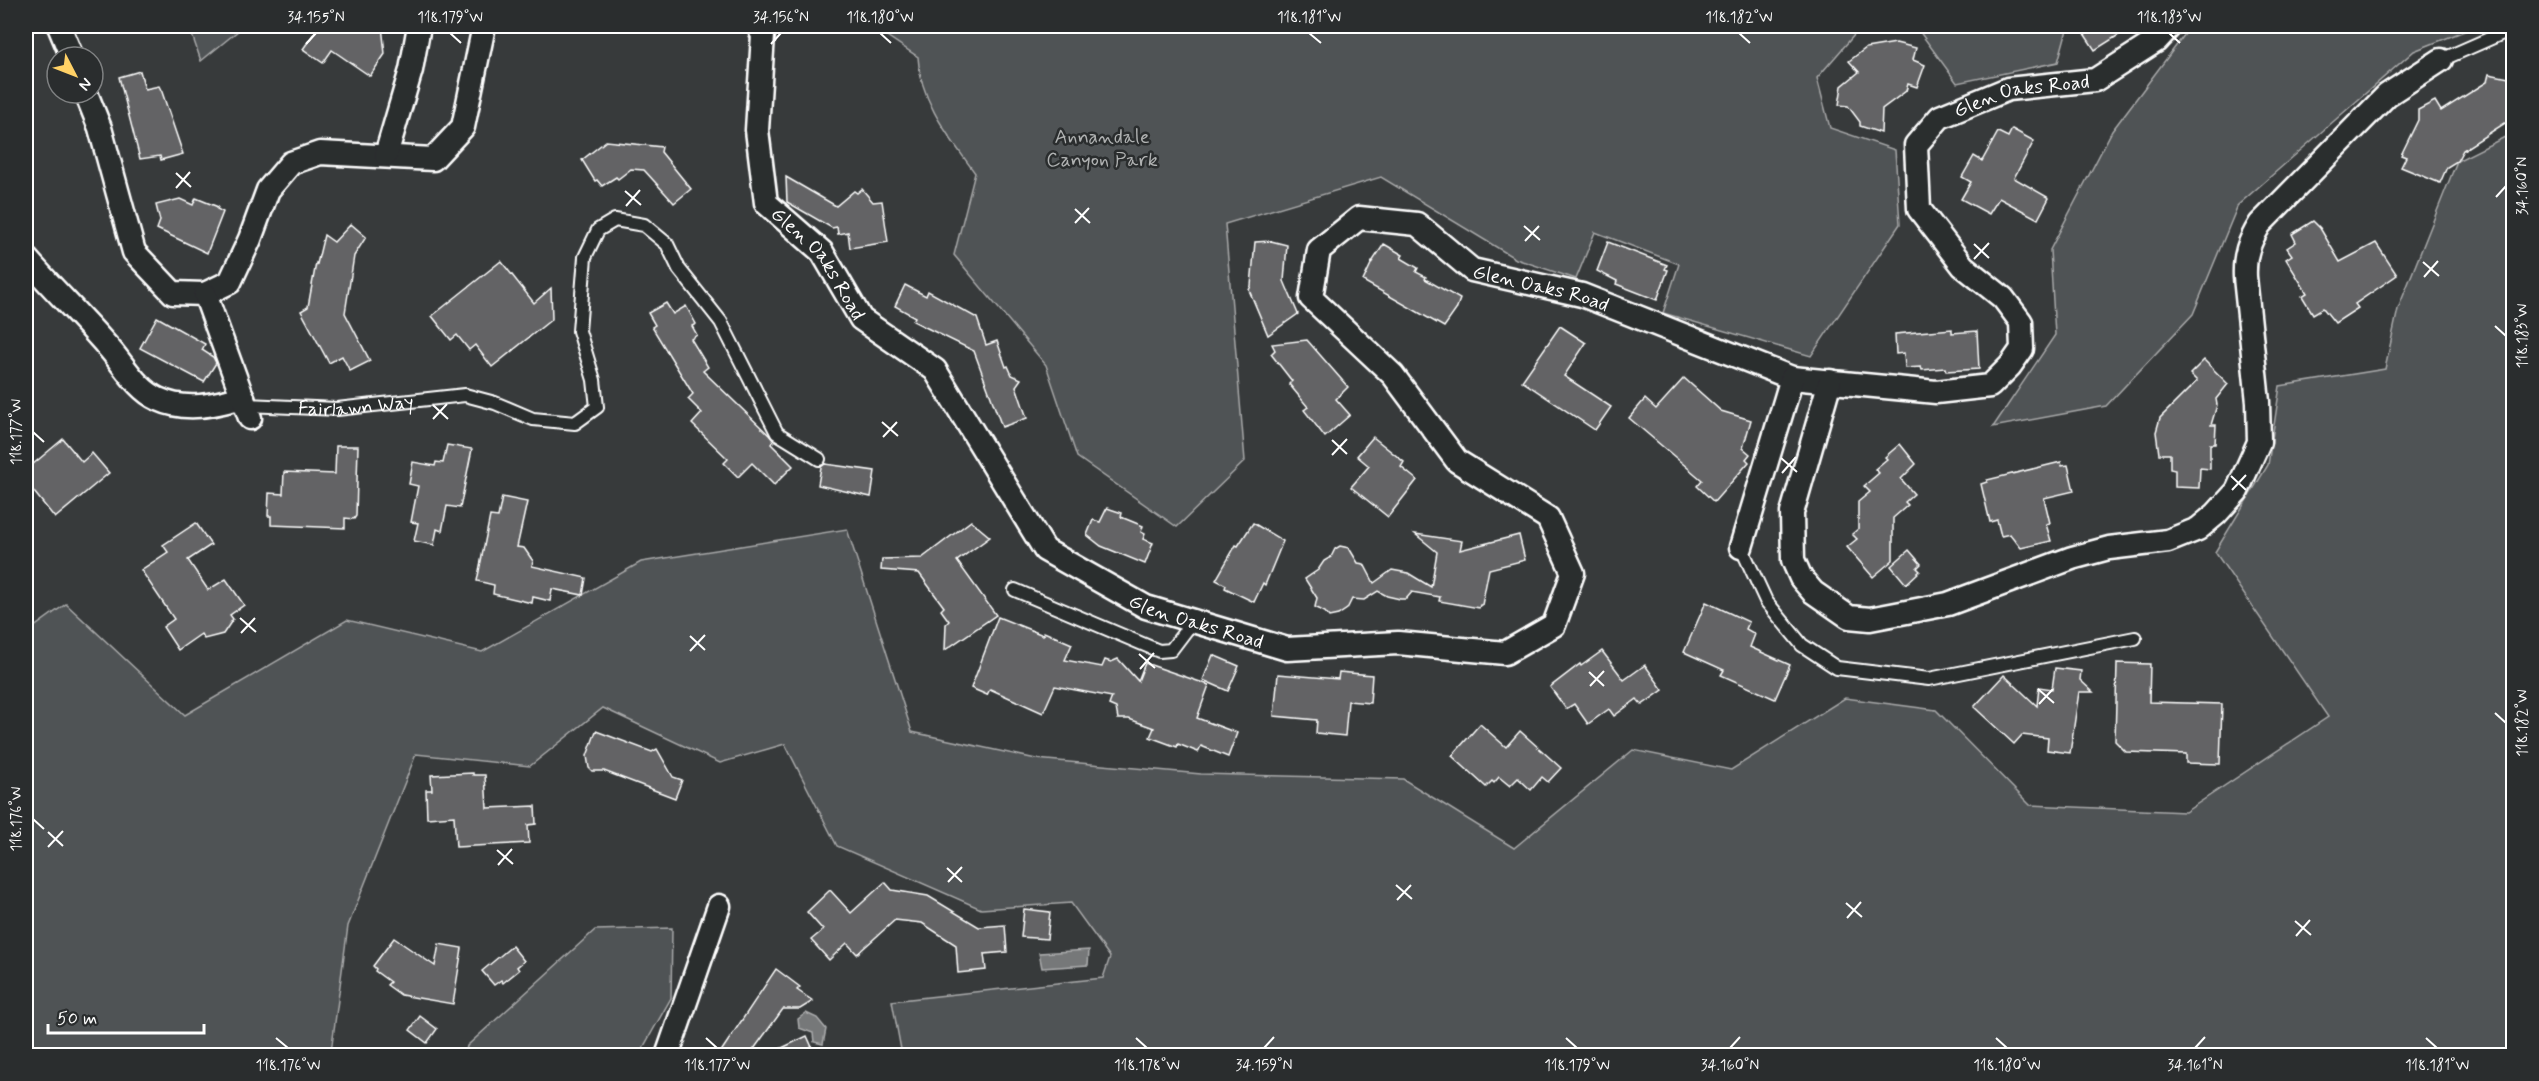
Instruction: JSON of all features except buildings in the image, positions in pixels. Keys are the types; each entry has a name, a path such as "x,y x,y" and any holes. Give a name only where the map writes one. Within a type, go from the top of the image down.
{"street":[{"path":"59,26 67,45"},
{"path":"386,155 411,70 419,26"},
{"path":"91,105 100,128 134,252 173,292 205,294 230,282 250,239 268,190 291,163 320,153 433,159 463,127 484,26"},
{"name":"Glen Oaks Road","path":"758,26 763,35 757,130 766,203 822,252 861,319 935,370 1045,550 1146,607 1287,649 1398,643 1505,653 1554,625 1573,573 1548,518 1457,461 1393,375 1311,298 1319,250 1359,218 1417,224 1472,270 1582,295 1792,378 1936,392 1990,386 2010,366 2022,349 2021,322 2003,298 1963,266 1919,209 1916,145 1940,117 2008,89 2096,80 2156,41 2170,26"},
{"path":"1830,381 1792,513 1792,560 1813,592 1849,617 1870,619 1948,604 2072,558 2109,548 2168,541 2198,529 2237,491 2259,442 2258,402 2244,260 2248,243 2260,224 2387,95 2441,60"},
{"path":"26,258 108,346 140,386 156,398 174,405 246,407 205,294"},
{"path":"1741,547 1792,378"},
{"path":"667,1056 719,906"}],"lane":[{"path":"2441,60 2514,28"},
{"name":"Fairlawn Way","path":"246,407 337,410 465,395 495,403 533,419 575,423 597,407 594,381 579,331 585,257 598,230 615,220 644,225 667,244 679,269 721,322 777,433 819,459"},
{"path":"1741,547 1766,601 1802,645 1838,668 1929,679 2135,638"},
{"path":"1015,590 1159,651 1171,650 1193,621"}],"green space":[{"path":"189,26 244,26 201,61"},
{"name":"Annandale Canyon Park","path":"872,26 1862,26 1817,78 1830,128 1895,150 1900,224 1811,356 1663,313 1679,264 1595,232 1576,279 1516,259 1381,177 1225,224 1245,461 1177,527 1077,457 1046,365 954,255 975,173 930,104 924,89 918,57"},
{"path":"1896,26 2068,26 2058,62 1957,83 1917,28"},
{"path":"2191,26 2477,26 2414,51 2238,205 2193,314 2106,406 1993,427 2055,335 2050,250 2112,131"},
{"path":"2513,133 2513,1055 902,1055 892,1001 1103,978 1110,957 1071,903 981,909 837,846 785,744 720,763 603,708 530,766 416,754 348,926 331,1052 333,1055 26,1055 26,633 66,604 185,715 347,620 482,652 641,562 847,529 912,732 1036,759 1201,774 1403,779 1514,848 1633,750 1731,770 1845,698 1936,710 2030,805 2185,812 2328,717 2215,552 2268,465 2280,386 2385,369 2398,309 2457,161"},
{"path":"672,928 671,998 639,1055 465,1055 467,1046 595,930"}],"shaded area":[{"path":"1089,950 1088,965 1042,968 1039,953"},
{"path":"806,1013 817,1018 826,1029 823,1044 814,1042 813,1033 799,1028 798,1019"}]}
